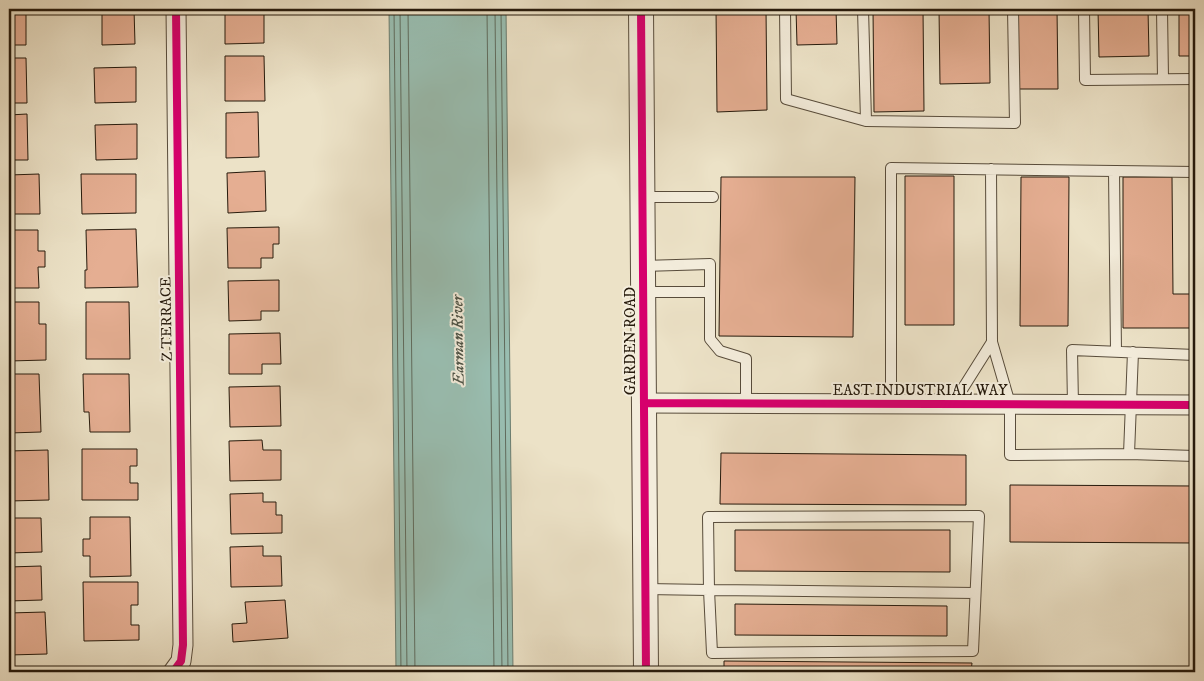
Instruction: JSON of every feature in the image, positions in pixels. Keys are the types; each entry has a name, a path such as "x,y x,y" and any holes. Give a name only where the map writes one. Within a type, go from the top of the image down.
{"street":[{"name":"Z TERRACE","path":"173,672 181,660 183,645 176,9"},
{"name":"GARDEN ROAD","path":"641,9 646,672"},
{"name":"EAST INDUSTRIAL WAY","path":"644,403 1195,405"}],"lane":[{"path":"785,9 786,99 866,120 1015,123 1013,9"},
{"path":"863,9 866,120"},
{"path":"1084,9 1085,80 1195,79"},
{"path":"1162,9 1164,79"},
{"path":"891,404 891,168 1195,172"},
{"path":"991,169 992,342 1010,404 1010,455 1129,454 1195,456"},
{"path":"1114,170 1116,352"},
{"path":"642,197 713,197"},
{"path":"643,266 710,264 710,339 720,351 746,359 746,403"},
{"path":"643,292 710,292"},
{"path":"953,404 992,342"},
{"path":"1073,405 1072,350 1195,355"},
{"path":"1129,454 1132,352"},
{"path":"979,516 973,651 712,653 709,590 708,517 979,516"},
{"path":"646,589 975,593"}],"water":[{"name":"Earman River","path":"389,9 506,9 513,672 396,672"}],"building":[{"path":"9,9 26,9 26,45 9,45"},
{"path":"102,9 134,9 135,44 102,45"},
{"path":"225,9 264,9 264,43 225,44"},
{"path":"716,9 766,9 767,110 717,112"},
{"path":"796,9 836,9 837,44 797,45"},
{"path":"873,9 923,9 924,111 874,112"},
{"path":"939,9 989,9 990,83 940,84"},
{"path":"1017,9 1057,9 1058,89 1018,89"},
{"path":"1098,9 1148,9 1149,56 1099,57"},
{"path":"1179,9 1195,9 1195,56 1179,56"},
{"path":"225,56 264,56 265,101 225,101"},
{"path":"9,58 26,58 27,103 9,103"},
{"path":"136,67 136,102 95,103 94,68"},
{"path":"258,112 259,157 226,158 226,113"},
{"path":"27,114 28,160 9,160 9,115"},
{"path":"137,124 137,159 96,160 95,125"},
{"path":"265,171 266,211 228,213 227,173"},
{"path":"39,174 40,214 9,214 9,175"},
{"path":"81,174 136,174 136,213 82,214"},
{"path":"905,176 954,176 954,325 905,325"},
{"path":"721,177 855,177 853,337 719,336"},
{"path":"1021,177 1069,177 1068,326 1020,326"},
{"path":"1123,177 1172,177 1173,294 1195,294 1195,328 1123,328"},
{"path":"279,227 279,244 273,244 273,258 261,258 261,268 228,268 227,228"},
{"path":"136,229 138,287 85,288 85,270 87,270 86,230"},
{"path":"9,230 38,230 38,251 45,251 45,267 38,267 39,288 9,288"},
{"path":"279,280 279,311 261,311 261,320 229,321 228,281"},
{"path":"9,302 39,302 39,324 46,324 46,360 9,361"},
{"path":"86,302 129,302 130,359 86,359"},
{"path":"280,333 281,364 262,364 262,374 229,374 229,334"},
{"path":"9,374 39,374 41,432 9,433"},
{"path":"83,374 129,374 130,432 90,432 89,412 84,412"},
{"path":"280,386 281,426 230,427 229,387"},
{"path":"262,440 263,450 281,450 281,480 230,481 229,441"},
{"path":"82,449 137,449 137,466 130,466 130,483 138,483 138,500 82,500"},
{"path":"48,450 49,500 9,501 9,451"},
{"path":"721,453 966,455 966,505 720,504"},
{"path":"1010,485 1195,486 1195,543 1010,542"},
{"path":"263,493 263,502 276,502 276,515 282,515 282,533 231,534 230,494"},
{"path":"90,517 130,517 131,576 90,577 90,556 83,556 83,539 90,539"},
{"path":"9,518 41,518 42,552 9,553"},
{"path":"735,530 950,530 950,572 735,571"},
{"path":"263,546 263,556 281,556 282,586 231,587 230,547"},
{"path":"41,566 42,600 9,601 9,567"},
{"path":"83,582 138,582 138,605 131,605 131,625 139,625 139,640 84,641"},
{"path":"285,600 288,638 233,642 232,624 247,623 245,602"},
{"path":"735,604 947,606 947,636 735,635"},
{"path":"45,612 47,654 9,655 9,613"},
{"path":"724,661 972,663 971,672 724,672"}],"cycle path":[{"path":"173,672 181,661 183,645 176,9"},
{"path":"641,9 646,672"},
{"path":"644,403 1195,405"}]}
